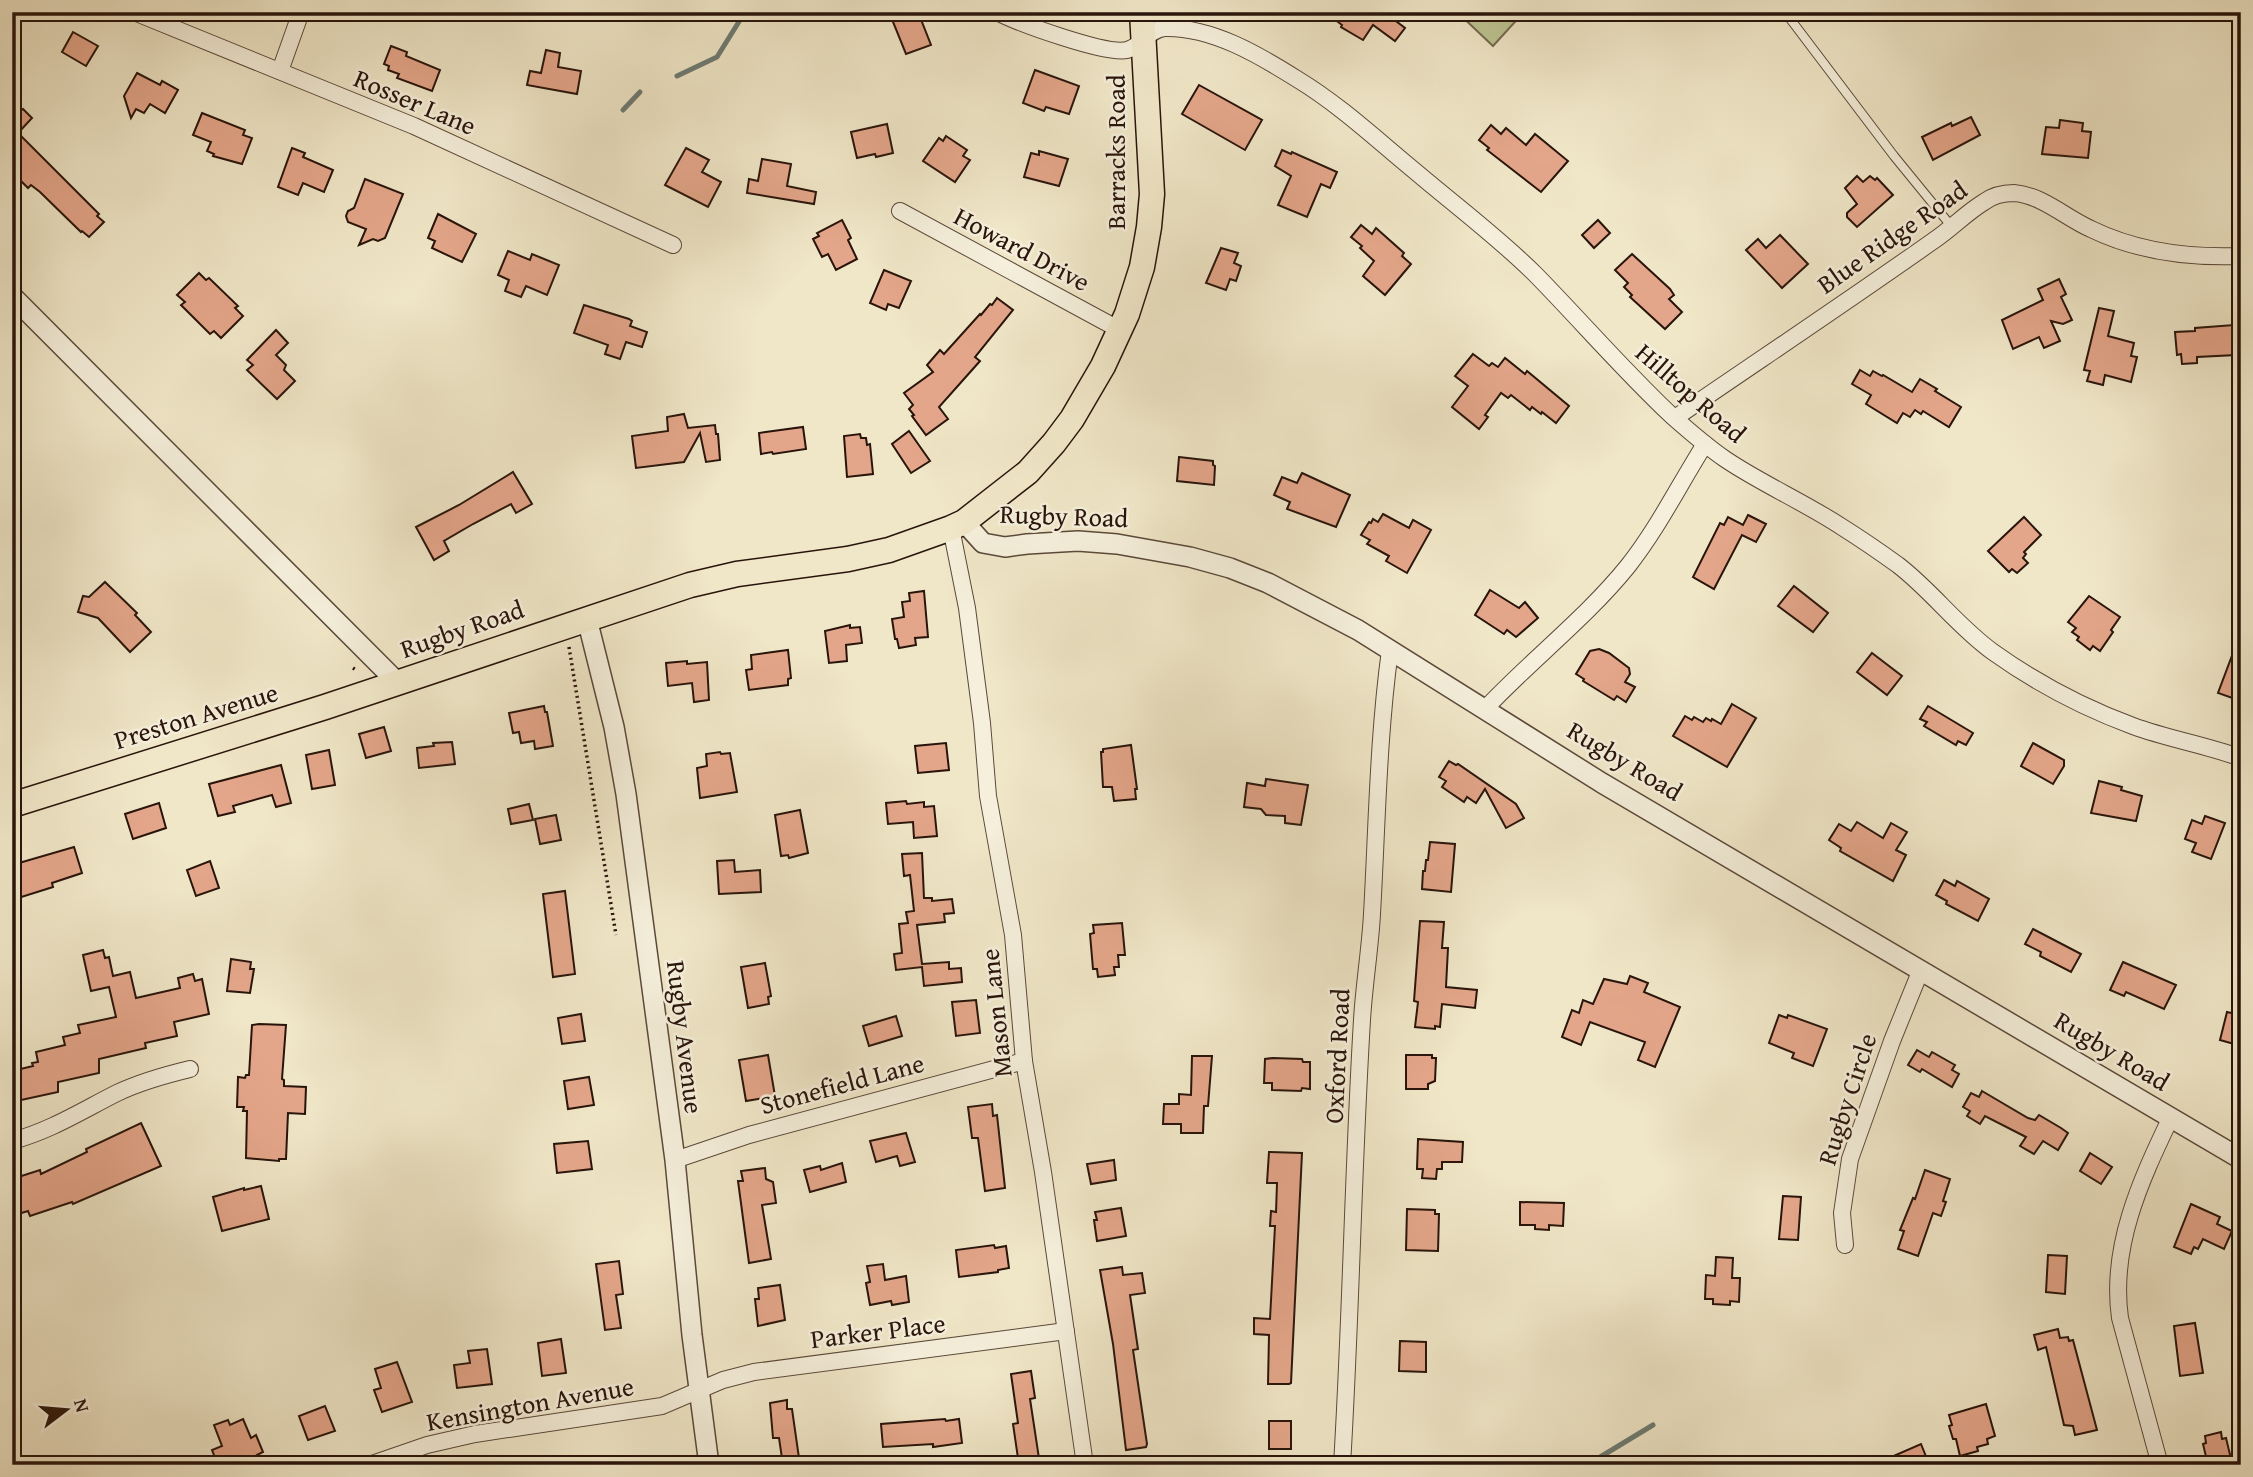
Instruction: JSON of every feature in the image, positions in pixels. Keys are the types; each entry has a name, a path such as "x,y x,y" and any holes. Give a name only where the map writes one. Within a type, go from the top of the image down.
{"main road":[{"name":"Barracks Road","path":"958,525 1028,472 1054,443 1078,408 1121,330 1142,267 1151,205 1152,157 1142,12"},
{"name":"Rugby Road","path":"398,683 690,585 737,574 889,550 958,525"},
{"name":"Preston Avenue","path":"12,805 398,683"}],"street":[{"name":"Rosser Lane","path":"134,12 414,126 673,245"},
{"path":"280,71 301,12"},
{"name":"Hilltop Road","path":"997,12 1009,19 1115,50 1127,50 1153,31 1163,28 1191,31 1244,49 1299,80 1336,106 1534,273 1634,379 1675,418 1726,460 1840,526 1900,566 1993,651 2035,678 2089,708 2134,726 2241,758"},
{"name":"Blue Ridge Road","path":"1675,418 1952,227 1985,201 1999,195 2014,193 2029,196 2090,229 2156,251 2188,256 2241,256"},
{"name":"Howard Drive","path":"900,211 1121,330"},
{"name":"Rugby Road","path":"12,296 398,683"},
{"path":"1485,709 1522,670 1598,600 1628,566 1663,515 1705,444"},
{"name":"Rugby Road","path":"958,525 983,543 1005,547 1079,541 1117,544 1191,557 1268,583 1358,630 1602,783 2241,1159"},
{"name":"Mason Lane","path":"958,525 957,557 967,608 982,723 988,796 1013,935 1024,1061 1085,1465"},
{"name":"Rugby Avenue","path":"587,619 614,727 626,794 674,1160 709,1465"},
{"name":"Oxford Road","path":"1342,1465 1350,1341 1351,1244 1362,1018 1371,918 1383,697 1390,650"},
{"name":"Rugby Circle","path":"1845,1245 1842,1213 1850,1159 1920,971"},
{"name":"Stonefield Lane","path":"674,1160 750,1135 1024,1061"},
{"path":"12,1141 41,1131 131,1087 190,1069"},
{"path":"2154,1464 2120,1318 2117,1269 2122,1242 2148,1164 2170,1119"},
{"name":"Parker Place","path":"699,1391 723,1380 754,1372 1066,1331"},
{"name":"Kensington Avenue","path":"369,1465 387,1462 427,1445 475,1434 662,1406 699,1391"}],"lane":[{"path":"1785,12 1894,156 1952,227"}],"path":[{"path":"569,644 616,935"}],"green space":[{"path":"1457,12 1524,12 1493,46"}],"building":[{"path":"889,12 918,12 931,45 906,54"},
{"path":"1325,12 1396,12 1392,18 1405,28 1395,41 1373,25 1363,40 1341,27 1342,25"},
{"path":"73,32 98,46 86,66 62,52"},
{"path":"391,46 407,52 406,56 440,70 432,91 397,78 399,74 388,70 389,66 384,64"},
{"path":"546,50 560,53 558,67 581,71 577,94 527,85 530,71 541,73"},
{"path":"1035,70 1079,86 1069,114 1046,107 1044,111 1023,103"},
{"path":"137,73 160,85 162,81 178,90 165,113 150,104 144,113 136,109 131,118 124,96"},
{"path":"1199,85 1262,120 1245,150 1182,114"},
{"path":"23,109 32,118 18,133 104,222 89,237 40,192 31,185 28,188 12,172 12,114"},
{"path":"202,113 245,130 243,135 252,138 242,164 213,156 214,154 207,151 211,142 193,135"},
{"path":"1971,117 1980,135 1933,160 1922,137"},
{"path":"2060,120 2083,123 2082,131 2091,132 2088,158 2042,154 2046,127 2059,128"},
{"path":"887,124 893,153 857,158 851,132"},
{"path":"1491,125 1501,134 1506,128 1526,145 1535,134 1568,161 1541,192 1487,150 1489,148 1479,140"},
{"path":"946,136 967,150 963,156 970,160 955,182 923,161 939,138 943,141"},
{"path":"292,148 305,153 303,157 333,170 324,192 303,183 298,195 278,187"},
{"path":"686,148 709,160 702,172 721,182 708,207 665,185"},
{"path":"1282,150 1337,172 1330,188 1321,184 1307,217 1278,205 1291,176 1275,166"},
{"path":"1039,151 1068,159 1059,186 1024,177 1031,153 1039,155"},
{"path":"762,159 791,164 787,186 816,192 814,204 747,193 749,179 758,181"},
{"path":"1857,176 1863,182 1870,176 1875,180 1877,178 1893,195 1857,227 1847,217 1847,213 1857,204 1845,188"},
{"path":"365,179 403,194 385,238 378,241 373,239 359,245 366,229 348,222 346,216 348,211 354,208"},
{"path":"438,214 476,234 462,262 432,248 435,241 428,238"},
{"path":"842,220 857,259 836,270 828,254 822,257 813,239 819,236 817,233"},
{"path":"1598,220 1610,233 1594,248 1582,235"},
{"path":"1361,225 1372,234 1376,228 1404,253 1402,256 1411,264 1385,295 1363,276 1374,261 1351,237"},
{"path":"1780,235 1808,264 1782,288 1746,250 1758,239 1766,248"},
{"path":"1221,248 1238,253 1234,263 1241,266 1236,281 1230,279 1226,290 1206,283"},
{"path":"508,251 530,260 532,254 559,265 547,295 526,286 521,297 505,291 509,280 498,275"},
{"path":"1632,254 1670,289 1674,295 1669,299 1682,312 1665,329 1630,297 1632,295 1624,287 1628,283 1615,270"},
{"path":"884,270 911,281 899,308 888,304 886,310 870,303"},
{"path":"199,273 206,280 209,278 238,306 235,308 243,316 221,338 214,331 210,334 181,305 185,302 177,295"},
{"path":"2059,279 2066,294 2061,297 2072,320 2063,324 2051,321 2060,341 2044,348 2039,337 2013,349 2002,320 2043,300 2038,289"},
{"path":"997,298 1013,310 975,357 980,361 939,407 948,419 926,435 912,416 914,415 909,409 913,405 904,393 933,372 927,365 940,350 944,354"},
{"path":"584,305 632,321 630,326 647,332 642,347 626,342 620,359 605,354 608,345 574,333"},
{"path":"2099,308 2114,311 2108,336 2134,343 2131,356 2137,357 2131,382 2105,375 2103,385 2087,381 2090,371 2084,370"},
{"path":"2234,325 2236,355 2197,357 2197,363 2182,364 2181,354 2177,355 2175,332"},
{"path":"276,330 288,343 276,355 286,365 284,370 295,381 277,399 247,370 253,365 247,360"},
{"path":"1473,354 1489,366 1492,363 1498,367 1505,358 1525,374 1527,371 1569,406 1556,423 1532,407 1530,410 1511,395 1508,398 1501,393 1485,415 1488,417 1479,429 1452,407 1468,386 1455,376"},
{"path":"1860,370 1870,376 1873,371 1883,375 1912,392 1920,379 1961,407 1949,427 1923,411 1921,414 1915,410 1910,417 1903,413 1897,423 1866,404 1871,395 1852,384"},
{"path":"684,414 688,428 715,425 720,460 706,462 700,433 684,462 636,468 632,436 668,431 667,417"},
{"path":"803,427 806,449 761,454 759,433"},
{"path":"909,431 930,461 911,473 892,444"},
{"path":"860,434 861,438 866,438 867,445 870,444 873,474 847,477 844,436"},
{"path":"1179,457 1213,461 1214,485 1177,481"},
{"path":"513,472 532,504 516,513 511,504 473,524 444,541 449,551 434,560 416,527"},
{"path":"1302,473 1350,495 1336,527 1287,509 1290,502 1274,495 1282,477 1297,483"},
{"path":"1383,514 1409,528 1413,520 1431,530 1407,573 1386,561 1389,556 1367,544 1370,540 1361,535 1369,522 1373,519 1378,522"},
{"path":"1748,515 1766,524 1756,542 1742,535 1714,589 1693,577 1720,523 1724,525 1728,517 1743,525"},
{"path":"2024,517 2041,535 2024,552 2026,554 2023,558 2028,563 2017,573 2012,569 2009,572 1988,551"},
{"path":"105,582 137,613 135,615 151,632 130,652 98,618 78,612 83,596 89,597"},
{"path":"1794,586 1828,613 1813,632 1778,606"},
{"path":"1490,590 1519,608 1525,602 1538,618 1516,637 1507,630 1504,634 1475,615"},
{"path":"924,591 928,637 915,638 916,645 899,648 892,619 904,617 902,602 910,601 909,593"},
{"path":"2089,596 2120,617 2100,651 2093,646 2090,650 2077,640 2079,637 2072,632 2076,628 2068,622"},
{"path":"850,625 850,628 860,627 862,643 846,645 847,661 829,663 825,631"},
{"path":"2241,637 2241,701 2218,693"},
{"path":"1599,649 1629,668 1630,674 1625,682 1635,687 1626,702 1617,696 1614,700 1576,674 1590,651"},
{"path":"788,650 791,678 788,679 788,685 749,690 746,670 752,669 751,655"},
{"path":"1872,653 1902,676 1887,695 1857,672"},
{"path":"687,661 687,664 707,662 709,700 694,702 692,683 668,686 666,663"},
{"path":"1732,704 1756,718 1727,767 1673,736 1685,716 1703,722 1706,718 1711,721 1712,719 1721,724"},
{"path":"544,706 553,746 535,749 534,741 521,743 519,732 513,733 509,713"},
{"path":"1928,706 1973,733 1966,745 1958,741 1956,745 1924,726 1927,722 1920,719"},
{"path":"384,727 391,751 366,758 359,734"},
{"path":"452,742 455,764 419,768 417,748 434,746 433,743"},
{"path":"946,743 949,770 918,773 915,746"},
{"path":"2033,743 2064,760 2064,766 2053,784 2021,766"},
{"path":"1131,745 1136,799 1114,801 1112,787 1103,787 1101,752 1103,749"},
{"path":"329,750 335,785 312,789 306,755"},
{"path":"730,753 737,792 700,798 697,768 707,766 706,754"},
{"path":"1449,761 1458,764 1516,804 1524,818 1506,828 1485,789 1476,803 1467,797 1464,802 1442,787 1446,781 1439,777"},
{"path":"281,765 291,803 276,807 272,795 233,806 235,812 218,816 209,784"},
{"path":"1266,779 1308,785 1301,825 1285,823 1285,816 1266,815 1261,809 1244,807 1247,783 1265,786"},
{"path":"2099,781 2142,796 2136,821 2091,813"},
{"path":"906,801 907,804 924,802 924,807 934,806 937,836 914,838 913,822 888,824 886,803"},
{"path":"159,803 166,828 133,839 125,814"},
{"path":"529,804 533,820 511,824 508,809"},
{"path":"800,810 808,853 789,858 788,855 781,856 775,815"},
{"path":"556,815 561,840 540,844 535,819"},
{"path":"2205,816 2225,823 2211,859 2192,852 2196,843 2185,839 2192,820 2202,824"},
{"path":"1857,822 1883,838 1891,823 1907,832 1896,850 1906,855 1893,881 1840,851 1841,848 1829,840 1839,824 1851,831"},
{"path":"1430,842 1455,844 1451,892 1422,889"},
{"path":"74,847 82,873 52,883 53,887 12,900 12,865"},
{"path":"922,853 924,898 932,898 932,901 952,899 954,913 944,914 945,922 917,925 922,964 949,962 949,969 961,968 962,982 924,986 922,967 896,970 894,954 902,953 899,924 908,923 906,912 914,911 910,875 904,876 902,854"},
{"path":"734,860 735,872 760,870 761,892 719,894 717,861"},
{"path":"210,861 219,888 196,896 187,870"},
{"path":"1944,880 1955,886 1957,881 1989,899 1978,921 1946,904 1947,901 1936,895"},
{"path":"565,891 575,974 553,977 543,894"},
{"path":"1420,921 1444,922 1442,948 1448,948 1446,987 1477,990 1475,1008 1442,1004 1440,1027 1435,1026 1435,1029 1415,1027 1418,1002 1414,1001"},
{"path":"1122,923 1125,955 1118,955 1119,967 1114,967 1115,975 1098,977 1097,969 1093,969 1090,934 1094,933 1093,925"},
{"path":"2033,929 2081,954 2071,972 2040,956 2041,952 2025,944"},
{"path":"103,950 105,958 109,957 113,976 130,972 136,998 180,988 178,978 193,974 195,981 202,979 209,1014 174,1022 177,1036 145,1043 146,1048 99,1059 99,1073 58,1082 58,1092 12,1102 12,1071 33,1066 32,1063 38,1062 36,1052 65,1045 63,1037 80,1033 78,1025 116,1017 109,987 91,991 83,955"},
{"path":"231,959 251,962 250,969 254,969 250,993 227,991"},
{"path":"2123,962 2176,985 2164,1009 2126,992 2124,996 2110,990"},
{"path":"765,963 771,996 768,997 769,1004 748,1008 741,967"},
{"path":"1630,976 1648,983 1644,992 1680,1007 1655,1067 1638,1060 1645,1042 1590,1022 1581,1045 1562,1037 1572,1010 1579,1013 1583,1000 1593,1004 1604,979 1627,984"},
{"path":"976,1000 980,1033 956,1036 952,1002"},
{"path":"2227,1012 2241,1015 2241,1046 2220,1040"},
{"path":"581,1014 585,1041 562,1044 558,1018"},
{"path":"1779,1015 1787,1018 1788,1015 1827,1029 1813,1066 1792,1058 1794,1053 1769,1043"},
{"path":"896,1016 902,1036 869,1046 863,1026"},
{"path":"252,1025 286,1025 282,1079 284,1086 306,1087 305,1114 288,1113 286,1159 279,1161 246,1158 247,1111 243,1111 244,1107 237,1107 238,1077 245,1078 249,1075"},
{"path":"1917,1050 1929,1057 1932,1052 1955,1065 1952,1070 1959,1074 1952,1087 1922,1069 1920,1072 1908,1065"},
{"path":"768,1055 775,1096 746,1101 739,1060"},
{"path":"1406,1055 1432,1055 1432,1058 1436,1058 1435,1081 1428,1084 1428,1089 1406,1089"},
{"path":"1192,1056 1212,1056 1208,1106 1204,1106 1203,1133 1181,1133 1181,1124 1163,1124 1164,1104 1179,1104 1179,1094 1191,1095"},
{"path":"1265,1059 1302,1059 1303,1062 1310,1062 1310,1089 1272,1090 1272,1083 1264,1083"},
{"path":"589,1077 594,1105 568,1109 564,1081"},
{"path":"1982,1091 2028,1118 2035,1120 2039,1115 2068,1133 2058,1150 2043,1141 2034,1154 2020,1146 2026,1137 1985,1116 1980,1124 1967,1116 1970,1111 1963,1107 1971,1093 1979,1097"},
{"path":"992,1104 993,1116 997,1115 1005,1188 985,1191 978,1138 972,1138 968,1107"},
{"path":"141,1123 161,1166 73,1204 72,1202 30,1216 28,1211 12,1216 12,1179 40,1170 41,1174"},
{"path":"906,1133 915,1162 900,1166 897,1156 876,1162 870,1141"},
{"path":"1418,1139 1463,1142 1462,1162 1442,1162 1442,1169 1437,1169 1436,1179 1422,1178 1423,1169 1417,1169"},
{"path":"588,1141 592,1169 557,1173 554,1144"},
{"path":"1269,1152 1302,1153 1289,1384 1268,1384 1269,1335 1254,1334 1254,1318 1270,1319 1275,1226 1270,1226 1271,1211 1276,1212 1277,1183 1267,1183"},
{"path":"2090,1153 2112,1167 2101,1184 2080,1171"},
{"path":"1114,1160 1116,1180 1091,1184 1087,1164"},
{"path":"842,1163 846,1182 810,1192 804,1170 820,1166 821,1170"},
{"path":"765,1168 766,1179 773,1182 776,1203 762,1205 771,1259 749,1263 738,1181 743,1181 741,1171"},
{"path":"1925,1170 1950,1179 1941,1216 1933,1213 1918,1256 1898,1249 1904,1231 1900,1230"},
{"path":"261,1186 269,1219 222,1231 213,1197"},
{"path":"1783,1196 1801,1197 1798,1240 1779,1239"},
{"path":"1520,1202 1564,1203 1563,1226 1549,1225 1549,1230 1535,1229 1535,1225 1520,1225"},
{"path":"2191,1204 2220,1217 2217,1224 2232,1231 2224,1249 2203,1239 2198,1249 2194,1247 2191,1254 2174,1247"},
{"path":"1121,1208 1126,1236 1097,1241 1095,1212"},
{"path":"1407,1209 1435,1210 1435,1214 1439,1214 1438,1251 1406,1250"},
{"path":"994,1245 995,1248 1006,1246 1009,1268 959,1277 956,1250"},
{"path":"2048,1255 2067,1256 2065,1294 2046,1292"},
{"path":"1716,1257 1733,1258 1732,1278 1740,1278 1739,1302 1730,1301 1730,1305 1713,1304 1713,1299 1705,1299 1706,1275 1715,1276"},
{"path":"619,1261 623,1294 616,1295 621,1328 605,1330 596,1264"},
{"path":"883,1264 885,1280 906,1276 909,1302 892,1305 891,1301 870,1305 866,1283 870,1282 867,1266"},
{"path":"1122,1267 1123,1275 1142,1273 1145,1293 1130,1295 1138,1349 1133,1350 1147,1444 1146,1447 1126,1450 1113,1344 1100,1270"},
{"path":"780,1285 785,1320 758,1326 755,1299 759,1299 758,1288"},
{"path":"2195,1323 2203,1373 2180,1376 2174,1326"},
{"path":"2058,1329 2060,1338 2068,1337 2069,1341 2073,1340 2097,1430 2075,1435 2073,1426 2064,1425 2046,1347 2038,1350 2034,1335"},
{"path":"561,1339 566,1373 542,1376 538,1343"},
{"path":"1400,1341 1426,1342 1426,1372 1399,1371"},
{"path":"487,1349 492,1384 457,1388 454,1365 470,1363 468,1351"},
{"path":"397,1362 412,1402 382,1412 374,1390 381,1388 375,1369"},
{"path":"1031,1371 1035,1398 1030,1399 1040,1465 1019,1465 1013,1424 1018,1423 1011,1374"},
{"path":"787,1400 787,1409 792,1409 800,1465 783,1465 779,1438 773,1438 770,1403"},
{"path":"1986,1404 1995,1436 1987,1439 1988,1444 1977,1447 1978,1451 1960,1456 1949,1426 1952,1425 1949,1415"},
{"path":"325,1406 335,1431 308,1440 299,1416"},
{"path":"243,1419 251,1438 256,1435 263,1452 257,1455 260,1460 249,1465 218,1465 212,1450 222,1446 214,1425 228,1420 230,1425"},
{"path":"959,1419 962,1443 933,1447 933,1444 883,1447 881,1424"},
{"path":"1269,1421 1291,1421 1291,1449 1269,1449"},
{"path":"2221,1432 2222,1439 2226,1438 2232,1463 2208,1465 2203,1444 2206,1443 2205,1436"},
{"path":"1921,1444 1927,1459 1914,1465 1873,1465"}],"waterway":[{"path":"677,76 717,57 745,12"},
{"path":"623,110 640,92"},
{"path":"1587,1465 1653,1425"}]}
